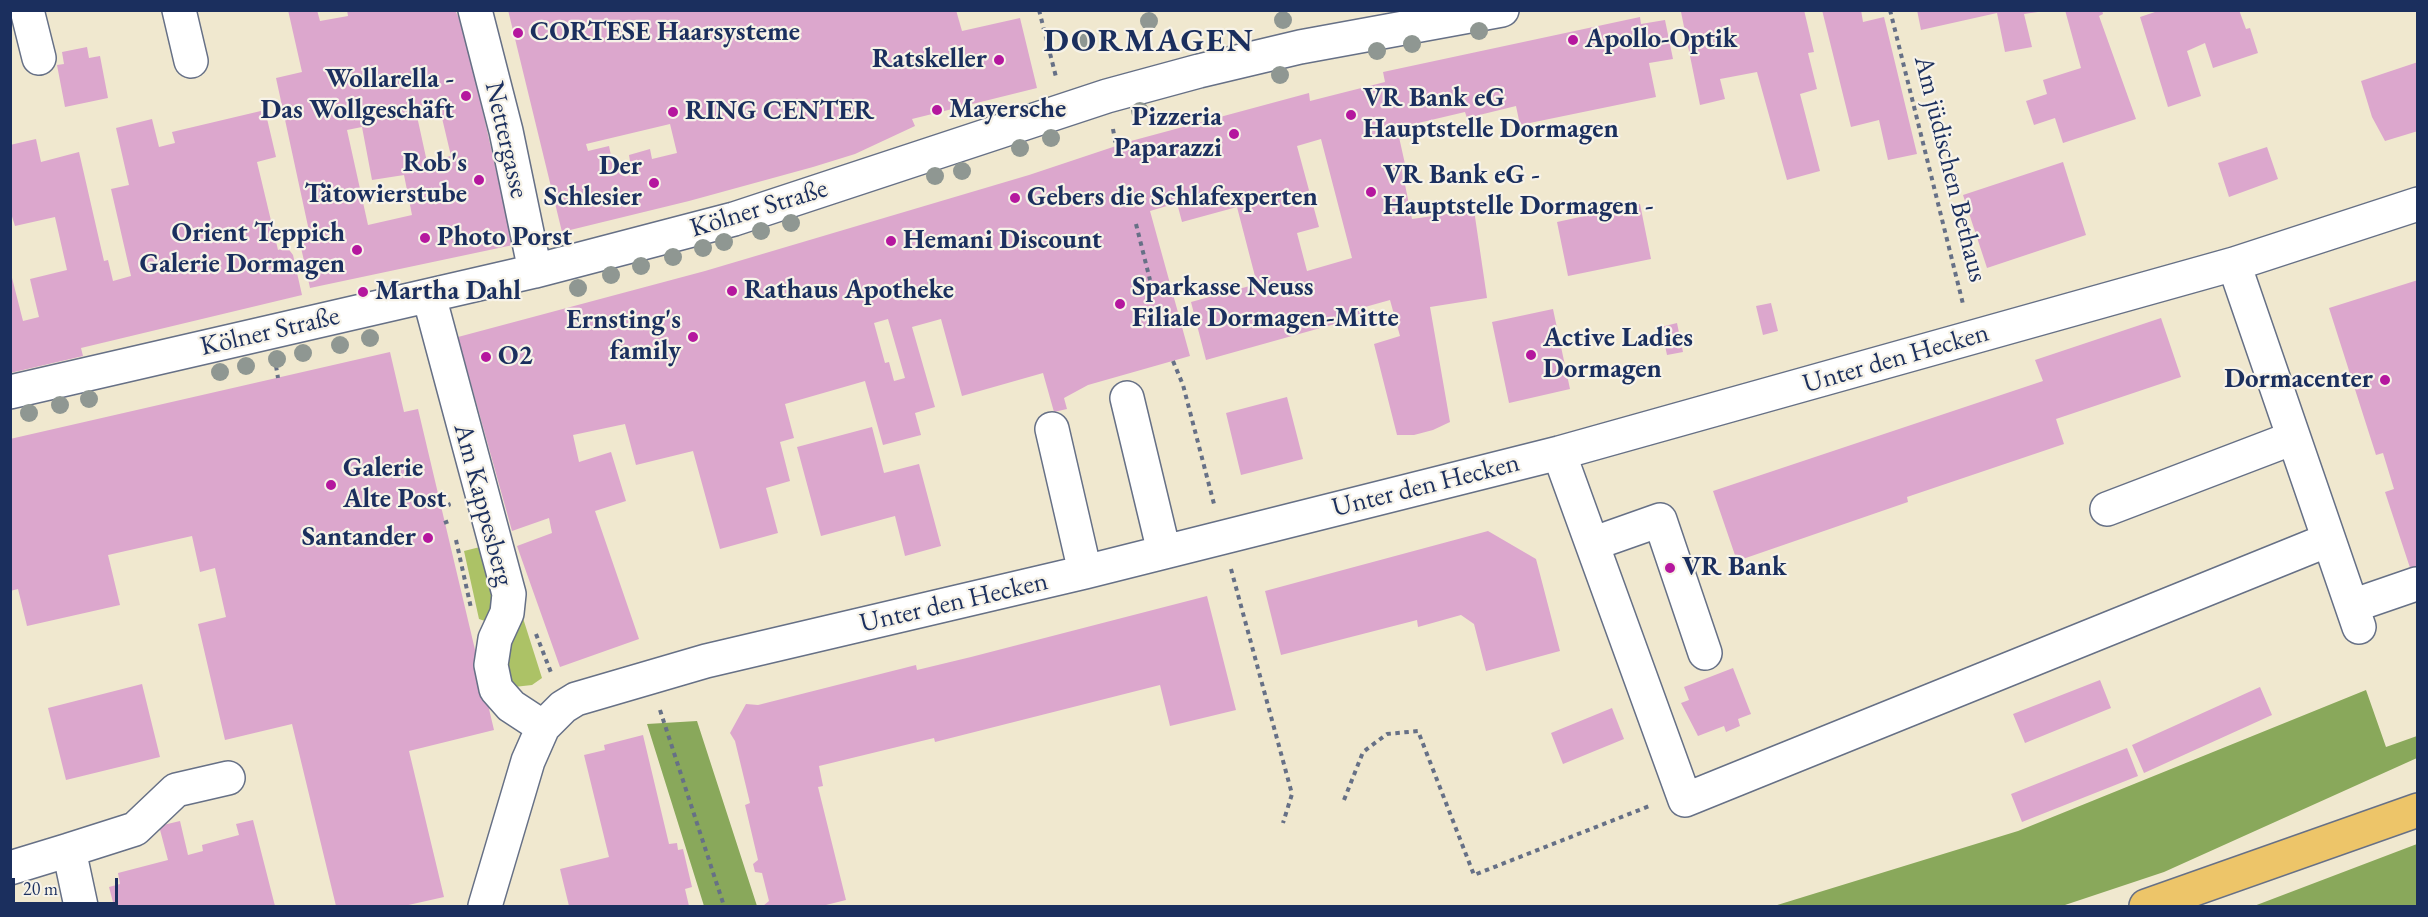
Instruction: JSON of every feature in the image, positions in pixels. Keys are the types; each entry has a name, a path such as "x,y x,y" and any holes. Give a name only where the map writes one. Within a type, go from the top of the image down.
{"main road":[{"path":"2146,906 2418,810"}],"street":[{"path":"27,10 39,58"},
{"path":"178,10 191,61"},
{"name":"Nettergasse","path":"475,10 506,131 535,271"},
{"name":"Kölner Straße","path":"10,392 535,271 734,219 1107,96 1300,47 1502,10"},
{"name":"Unter den Hecken","path":"485,906 528,761 543,727 563,706 576,699 706,661 1085,572 1558,453 2234,264 2418,204"},
{"path":"2234,264 2355,616 2416,584"},
{"name":"Am Kappesberg","path":"429,296 509,594 507,613 495,639 491,665 496,689 511,706 543,727"},
{"path":"1127,398 1164,552"},
{"path":"1052,429 1085,572"},
{"path":"2107,509 2293,438"},
{"name":"Unter den Hecken","path":"1558,453 1685,800"},
{"path":"1592,544 1660,520 1705,652"},
{"path":"1685,800 2328,540"},
{"path":"10,867 135,829 176,790 228,778"},
{"path":"69,850 81,906"}],"path":[{"path":"1040,10 1064,110"},
{"name":"Am jüdischen Bethaus","path":"1890,10 1972,337"},
{"path":"1136,224 1150,280"},
{"path":"1173,361 1183,384 1292,794 1283,823"},
{"path":"454,535 472,613"},
{"path":"533,624 550,671"},
{"path":"650,678 724,906"},
{"path":"1344,800 1363,752 1387,734 1418,731 1474,875 1652,805 1685,800"}],"green space":[{"path":"484,546 501,593 491,623 479,619 464,551"},
{"path":"522,615 542,678 532,685 514,687 506,685 502,649"},
{"path":"2366,690 2386,747 2417,736 2417,758 2164,872 2062,906 1774,906 2018,831"},
{"path":"697,721 757,906 704,906 647,724"},
{"path":"2417,844 2417,906 2254,906"}],"building":[{"path":"288,10 317,10 320,21 348,16 347,10 455,10 464,29 513,245 310,288 298,234 309,231 276,78 302,72","holes":["429,104 432,120 442,118 451,156 427,162 415,107","362,127 372,180 404,175 412,215 368,225 347,130"]},
{"path":"508,10 956,10 962,31 1020,18 1037,88 912,119 915,126 855,154 813,167 689,201 562,232","holes":["670,124 677,153 652,159 650,149 629,155 630,161 613,165 609,146 588,151 586,144"]},
{"path":"1692,10 1804,10 1814,52 1808,53 1817,89 1800,94 1820,171 1787,180 1757,72 1720,79 1725,99 1700,105 1681,12"},
{"path":"1822,10 1861,10 1863,22 1884,17 1917,154 1888,160 1879,120 1851,127"},
{"path":"1917,10 2038,10 2038,12 2024,14 2032,47 2005,52 1997,13 1921,30"},
{"path":"2065,10 2102,10 2103,14 2099,16 2136,119 2063,143 2055,118 2034,125 2026,101 2047,94 2043,80 2081,68"},
{"path":"2154,10 2239,10 2246,29 2250,28 2258,53 2213,68 2205,43 2187,51 2201,96 2168,107 2140,17 2155,12"},
{"path":"1640,17 1641,24 1665,20 1673,59 1649,63 1656,97 1520,125 1516,106 1467,118 1465,112 1397,128 1405,164 1401,165 1412,219 1474,210 1487,298 1430,307 1450,422 1414,435 1397,435 1374,344 1400,336 1390,300 1365,307 1367,315 1206,360 1191,302 1257,284 1237,207 1182,222 1177,203 1150,211 1190,356 1088,385 1064,398 1067,409 1054,412 1043,373 962,396 941,319 912,327 935,407 915,413 921,435 883,445 865,381 785,404 794,438 780,442 790,481 766,488 778,533 720,549 693,451 636,465 625,424 573,435 579,462 611,452 626,501 595,511 639,639 560,667 517,546 552,533 549,518 512,531 458,337 705,271 1029,175 1131,141 1309,93 1310,101 1385,82 1383,72","holes":["1321,139 1352,258 1307,271 1297,233 1319,227 1297,146","888,319 905,378 894,381 889,362 885,363 874,323"]},
{"path":"87,47 89,58 100,56 108,98 65,107 57,65 64,64 62,52"},
{"path":"2418,62 2418,131 2385,141 2372,117 2361,81"},
{"path":"265,110 276,157 257,162 278,250 287,247 293,255 302,295 81,348 83,356 10,373 10,270 23,321 39,317 30,279 67,270 55,217 15,226 10,210 10,145 36,139 41,162 79,152 104,261 108,260 113,281 131,276 111,189 129,185 116,128 152,119 159,147 175,143 172,132"},
{"path":"2267,147 2278,179 2229,197 2218,163"},
{"path":"2063,162 2086,235 1987,268 1963,195"},
{"path":"1640,204 1651,259 1568,276 1557,222"},
{"name":"Dormacenter","path":"2418,280 2417,589 2385,492 2394,489 2383,453 2376,455 2329,308"},
{"path":"1771,303 1778,331 1763,335 1756,306"},
{"name":"Active Ladies Dormagen","path":"1553,309 1570,389 1509,403 1492,322"},
{"path":"2161,318 2181,377 2056,419 2064,444 1907,497 1908,502 1737,561 1713,491 2043,381 2035,360"},
{"path":"1677,323 1683,352 1667,355 1661,327"},
{"path":"390,352 404,412 418,409 494,730 409,751 444,897 404,906 336,906 292,724 225,740 198,624 226,617 215,568 200,572 192,536 108,555 120,605 27,626 18,589 10,591 10,439"},
{"path":"1287,397 1303,459 1241,475 1226,413"},
{"path":"872,427 884,473 919,464 941,546 905,556 895,516 821,536 797,447"},
{"path":"1488,531 1536,559 1560,651 1486,671 1474,624 1461,615 1418,627 1417,620 1281,655 1265,591"},
{"path":"1207,596 1236,710 1170,726 1160,685 935,742 934,738 819,766 823,786 818,787 846,900 822,906 763,906 769,901 762,873 755,872 753,864 758,860 745,805 750,803 735,741 730,733 746,704 758,705 916,665 917,670"},
{"path":"1733,668 1751,714 1738,719 1740,726 1726,732 1724,726 1698,736 1681,703 1689,700 1684,687"},
{"path":"2100,680 2111,708 2025,743 2013,714"},
{"path":"142,684 160,757 66,780 48,708"},
{"path":"2260,687 2272,715 2144,773 2132,745"},
{"path":"1612,708 1624,739 1563,764 1551,733"},
{"path":"643,735 669,844 677,843 678,850 683,849 692,887 685,889 689,906 569,906 560,869 609,857 584,755 605,750 604,745"},
{"path":"2127,748 2138,776 2022,822 2011,794"},
{"path":"253,820 275,906 114,906 109,887 120,884 118,873 168,860 159,826 180,821 188,855 203,851 202,845 239,835 236,824"}],"place":[{"name":"CORTESE Haarsysteme","path":"518,33"},
{"name":"Apollo-Optik","path":"1573,40"},
{"name":"Ratskeller","path":"999,60"},
{"name":"Wollarella - Das Wollgeschäft","path":"466,96"},
{"name":"Mayersche","path":"937,110"},
{"name":"RING CENTER","path":"673,112"},
{"name":"VR Bank eG Hauptstelle Dormagen","path":"1351,115"},
{"name":"Pizzeria Paparazzi","path":"1234,134"},
{"name":"Rob's Tätowierstube","path":"479,180"},
{"name":"Der Schlesier","path":"654,183"},
{"name":"VR Bank eG - Hauptstelle Dormagen -","path":"1371,192"},
{"name":"Gebers die Schlafexperten","path":"1015,198"},
{"name":"Photo Porst","path":"425,238"},
{"name":"Hemani Discount","path":"891,241"},
{"name":"Orient Teppich Galerie Dormagen","path":"357,250"},
{"name":"Rathaus Apotheke","path":"732,291"},
{"name":"Martha Dahl","path":"363,292"},
{"name":"Sparkasse Neuss Filiale Dormagen-Mitte","path":"1120,304"},
{"name":"Ernsting's family","path":"693,337"},
{"name":"Active Ladies Dormagen","path":"1531,355"},
{"name":"O2","path":"486,357"},
{"name":"Dormacenter","path":"2385,380"},
{"name":"Galerie Alte Post","path":"331,485"},
{"name":"Santander","path":"428,538"},
{"name":"VR Bank","path":"1670,568"}],"district":[{"name":"DORMAGEN","path":"1149,42"}]}
